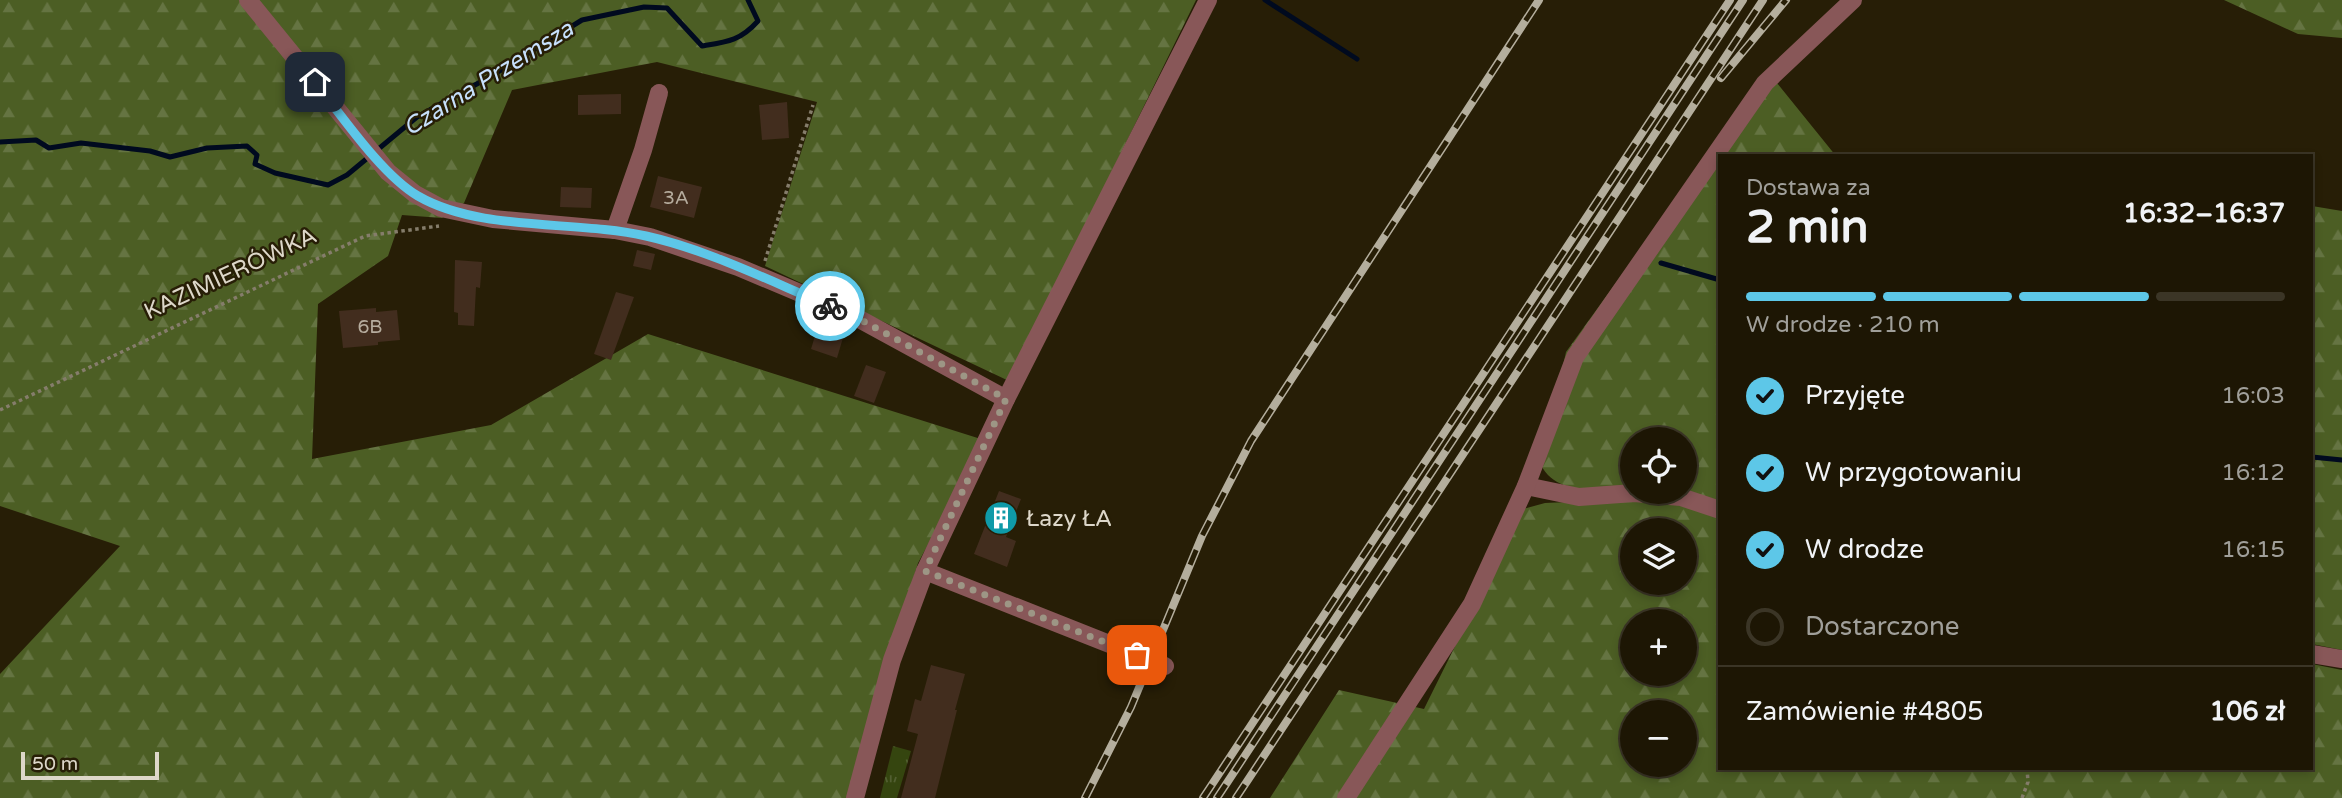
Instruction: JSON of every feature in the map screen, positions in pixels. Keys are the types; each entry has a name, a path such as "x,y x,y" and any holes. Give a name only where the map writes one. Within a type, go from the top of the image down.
{"street":[{"path":"248,0 388,172 415,194 441,208 493,219 615,230 650,237 760,276 852,315 1006,399"},
{"path":"855,798 892,660 925,571 1006,399 1208,0"},
{"path":"1346,798 1472,604 1526,486 1574,357 1765,83 1853,0"},
{"path":"615,230 643,150 659,93"},
{"path":"1526,486 1579,497 1634,493 1681,497 1718,509"},
{"path":"925,571 1165,666"},
{"path":"2313,654 2342,659"}],"path":[{"path":"760,276 813,105"},
{"name":"KAZIMIERÓWKA","path":"0,410 365,236 442,226"},
{"path":"2022,798 2028,782 2027,770"}],"green space":[{"path":"0,0 1196,0 1009,381 765,266 817,102 657,62 512,90 464,203 442,218 402,215 388,256 318,304 312,459 491,425 648,334 984,440 918,563 848,798 0,798 0,674 120,546 0,506"},
{"path":"2224,0 2342,0 2342,38 2298,34"},
{"path":"1768,72 1834,154 1718,154 1718,503 1697,496 1697,427 1620,427 1620,488 1569,487 1558,483 1541,465 1566,352"},
{"path":"2313,206 2342,211 2342,650 2313,644"},
{"path":"1620,500 1620,504 1672,504 1718,517 1718,770 2313,770 2313,664 2342,670 2342,798 1270,798 1339,690 1424,709 1523,509 1545,503"},
{"path":"893,746 911,751 897,798 880,798"}],"building":[{"path":"621,94 621,114 578,115 578,95"},
{"path":"787,102 789,138 762,140 759,105"},
{"path":"658,176 702,187 694,218 650,207"},
{"path":"561,187 592,188 591,208 560,207"},
{"path":"637,250 655,254 651,270 633,266"},
{"path":"455,260 482,262 480,288 476,287 474,326 458,325 458,313 454,312"},
{"path":"616,292 634,297 611,360 594,354"},
{"path":"376,308 376,312 397,310 400,340 343,348 339,311"},
{"path":"819,323 845,331 837,358 811,349"},
{"path":"866,365 886,372 874,403 854,396"},
{"name":"Łazy ŁA","path":"999,491 1021,499 1006,537 1016,541 1007,567 974,554"},
{"path":"931,665 965,674 957,710 935,798 901,798 918,734 907,731 915,699 921,701"}],"waterway":[{"name":"Czarna Przemsza","path":"0,142 36,140 49,148 81,143 150,151 170,157 207,148 247,146 257,155 255,164 275,173 328,185 347,175 417,117 493,75 582,20 644,7 667,8 702,46 733,40 751,28 758,21 748,0"},
{"name":"Czarna Przemsza","path":"1265,0 1357,59"},
{"name":"Czarna Przemsza","path":"1661,263 1718,279"},
{"name":"Czarna Przemsza","path":"2313,457 2342,460"}],"railway":[{"path":"1085,798 1131,707 1202,536 1251,441 1539,0"},
{"path":"1203,798 1730,0"},
{"path":"1217,798 1743,0"},
{"path":"1236,798 1763,0"},
{"path":"1721,78 1786,0"}],"way so far":[{"path":"830,306 852,315 1006,399 925,571 1137,655"}],"place":[{"name":"Łazy ŁA","path":"1001,518"}],"route":[{"path":"315,82 388,172 415,194 441,208 493,219 615,230 650,237 738,267 830,306"}]}
